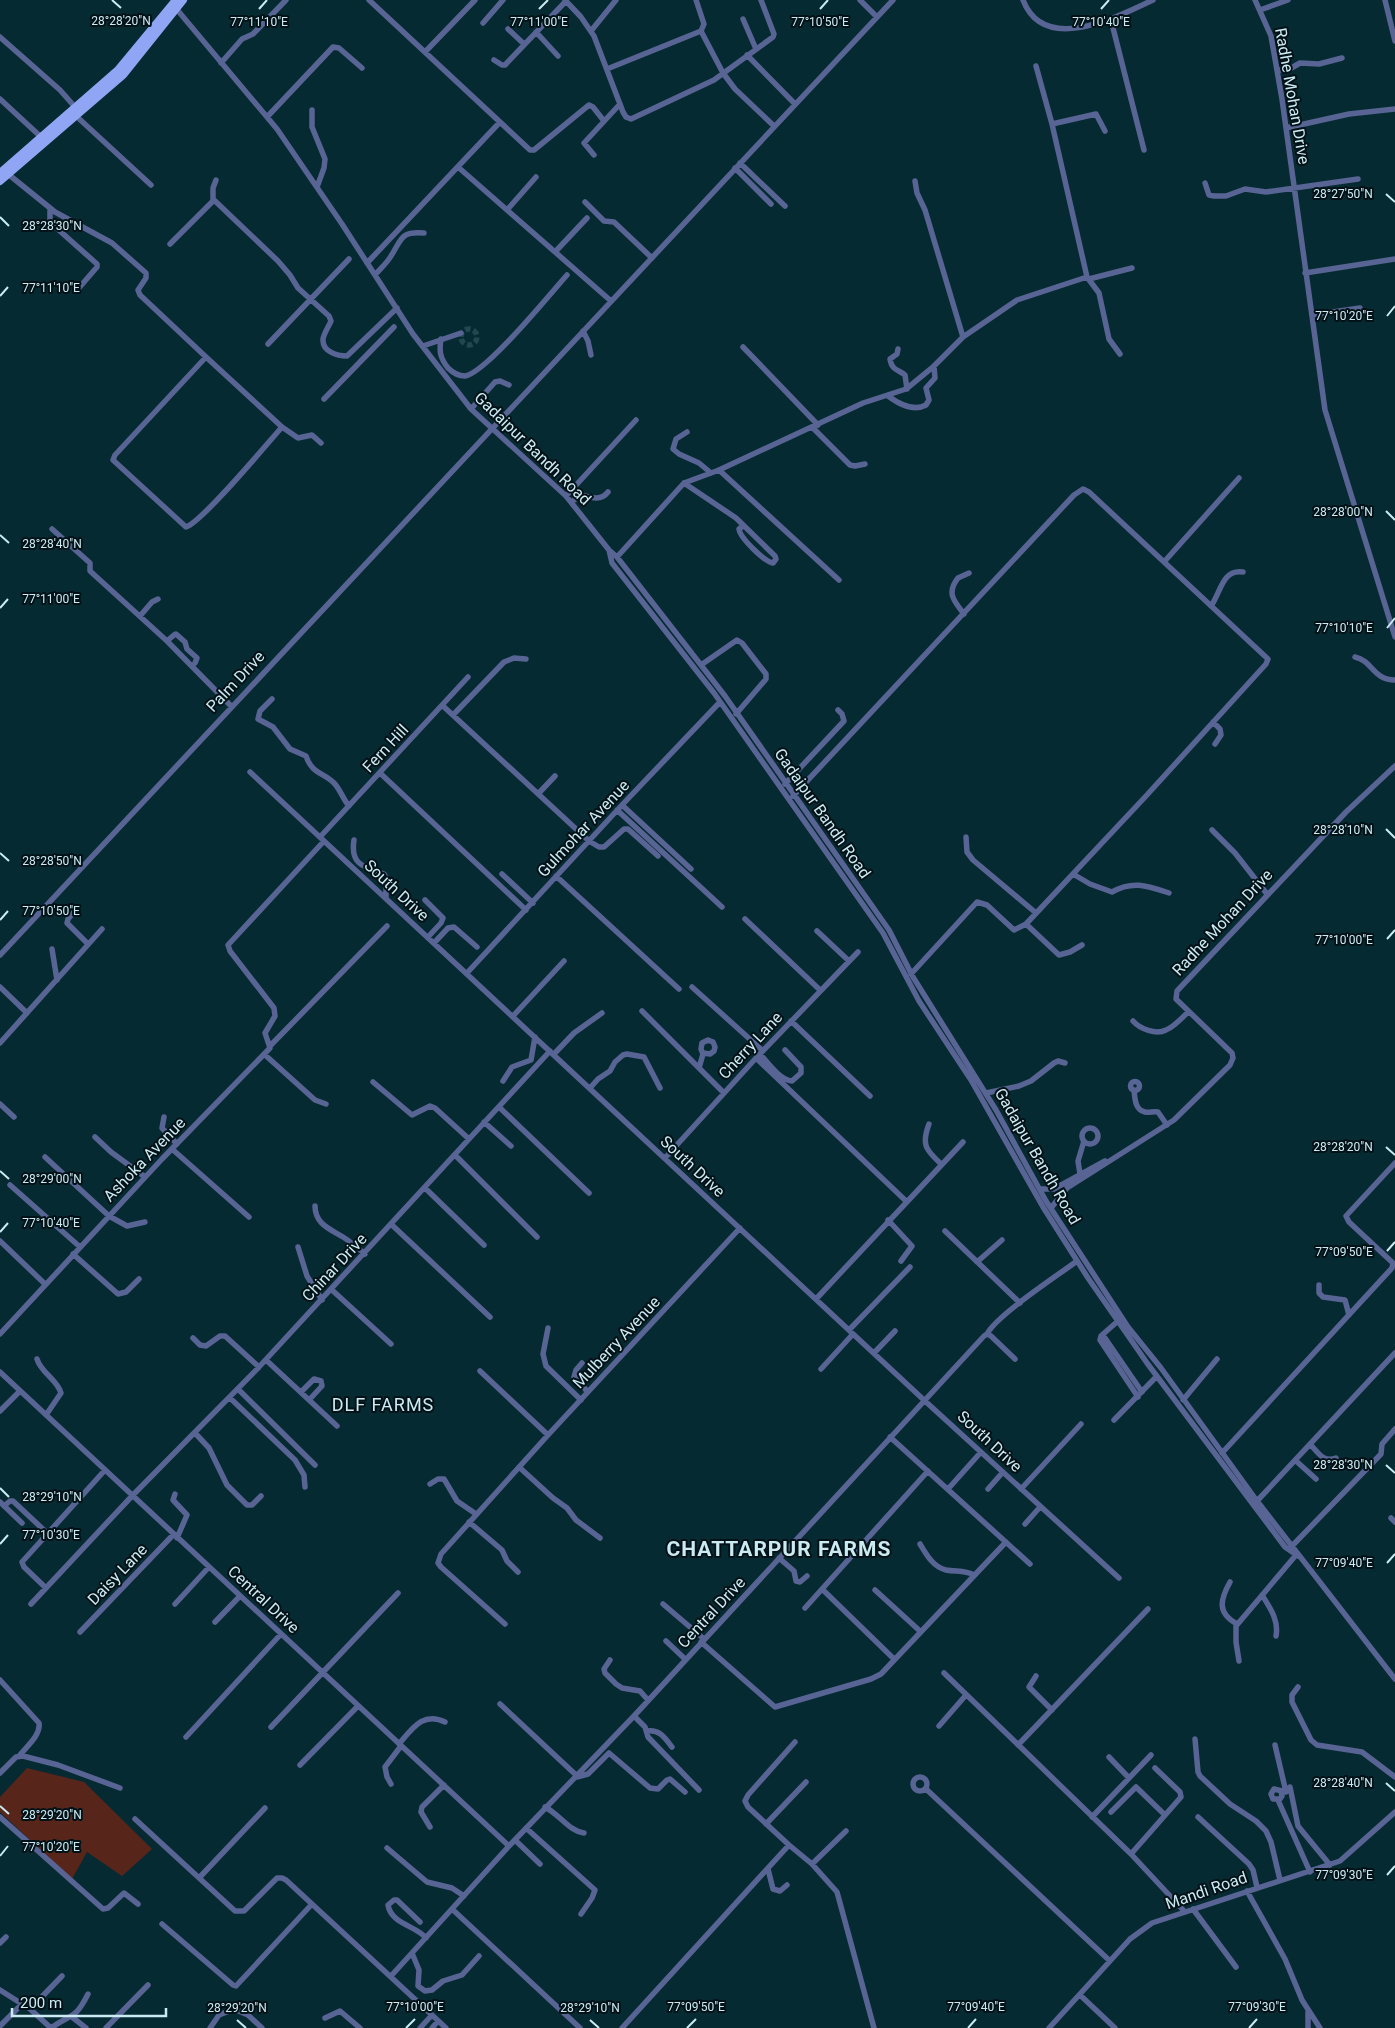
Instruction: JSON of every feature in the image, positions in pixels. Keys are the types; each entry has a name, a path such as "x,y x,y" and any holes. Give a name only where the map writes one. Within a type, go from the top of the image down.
{"main road":[{"path":"0,181 4,174 41,137 130,67 175,4 183,0"},
{"path":"4,174 75,111"}],"street":[{"path":"221,62 238,42 246,36 253,34 286,0"},
{"path":"368,0 533,151 589,105 593,106 604,121"},
{"path":"425,52 475,0"},
{"path":"482,23 503,0"},
{"path":"591,31 616,0"},
{"path":"607,68 701,31 704,24 696,0"},
{"path":"494,60 505,65 566,1 580,15 591,31 624,114 631,119 712,82 774,34 762,0"},
{"path":"860,0 876,18"},
{"name":"Palm Drive","path":"0,955 893,0"},
{"path":"1023,0 1030,14 1047,27 1059,29 1111,20 1152,0"},
{"name":"Radhe Mohan Drive","path":"1255,0 1271,36 1277,70 1325,410 1395,637"},
{"path":"1260,10 1288,0"},
{"path":"1385,0 1395,41"},
{"name":"Gadaipur Bandh Road","path":"175,4 267,117 317,187 422,346 471,409 566,496 701,664 889,930 912,976 986,1093 1051,1208 1128,1327 1298,1556 1395,1679"},
{"path":"743,19 756,49"},
{"path":"1111,20 1144,150"},
{"path":"508,29 524,44"},
{"path":"701,31 724,73 735,88 774,126"},
{"path":"536,32 558,56"},
{"path":"0,36 60,90 75,111 151,185"},
{"path":"267,117 333,47 339,48 362,68"},
{"path":"747,55 795,104"},
{"path":"1277,70 1288,70 1300,64 1316,64 1342,58"},
{"path":"1036,66 1052,124 1088,278 1099,293 1109,339 1120,354"},
{"path":"0,99 41,137"},
{"path":"594,155 584,143 620,104"},
{"path":"1286,128 1349,114 1395,109"},
{"path":"312,110 312,128 325,159 324,168 317,187"},
{"path":"1052,124 1094,113 1098,115 1105,131"},
{"path":"367,264 500,122"},
{"path":"740,163 785,206"},
{"path":"458,167 611,301"},
{"path":"735,168 771,204"},
{"path":"4,174 50,208 112,243 146,273 146,278 138,290 140,295 282,427 298,438 312,435 321,443"},
{"path":"507,210 536,177"},
{"path":"1205,183 1209,194 1226,196 1245,190 1266,192 1358,179"},
{"path":"216,180 213,188 214,200 278,262 290,275 295,285 327,314 331,321 323,339 324,345 335,355 347,356 357,365"},
{"path":"914,181 916,193 925,210 963,337"},
{"path":"170,244 214,200"},
{"path":"585,202 604,221 612,220 652,258"},
{"path":"50,208 52,224 97,264 97,267 78,289"},
{"path":"555,252 587,218"},
{"path":"375,274 391,257 405,235 409,233 424,233"},
{"path":"268,344 349,259"},
{"path":"1305,273 1395,259"},
{"path":"617,558 684,483 719,470 863,403 907,389 934,366 963,337 1021,298 1088,278 1132,268"},
{"path":"442,339 440,354 446,365 451,371 460,375 470,374 483,366 566,275"},
{"path":"347,356 397,308"},
{"path":"1312,315 1360,308"},
{"path":"324,399 394,326"},
{"path":"583,331 588,342 590,355"},
{"path":"422,346 461,333"},
{"path":"743,347 850,465 859,466 865,464"},
{"path":"898,349 897,354 890,359 891,365 905,375 907,389"},
{"path":"206,357 115,455 113,460 116,464 186,527 192,525 216,501 282,427"},
{"path":"888,396 897,402 914,408 926,405 929,400 926,388 935,378 934,366"},
{"path":"471,409 495,382 500,381 509,385"},
{"path":"566,496 636,420"},
{"path":"687,432 676,439 673,449 679,454 699,463 711,473"},
{"path":"719,470 839,580"},
{"path":"1164,562 1239,478"},
{"path":"684,483 710,502 731,514 775,556 776,559 773,563 767,561 740,535 739,529 743,526"},
{"path":"793,796 1074,495 1084,489 1268,661 1214,722 1026,924 1014,930 987,904 977,902 912,976"},
{"path":"571,502 582,495 595,499 605,496 608,492"},
{"path":"52,529 90,563 90,571 167,641 231,706"},
{"path":"609,550 612,563 720,702 883,933 919,1001 971,1080 1043,1206 1077,1261 1118,1321 1284,1547 1298,1556 1237,1624 1235,1632 1239,1660"},
{"path":"1211,606 1218,596 1226,576 1234,572 1243,572"},
{"path":"964,614 953,600 951,591 958,578 969,573"},
{"path":"140,616 152,602 158,599"},
{"path":"167,641 174,635 180,637 197,658 195,663"},
{"path":"701,664 737,640 742,643 766,674 766,679 736,714"},
{"path":"1355,657 1365,661 1374,672 1383,678 1395,680"},
{"path":"453,715 504,662 514,658 526,659"},
{"name":"Fern Hill","path":"270,1047 265,1033 275,1016 274,1008 228,946 349,806 468,677"},
{"path":"272,699 260,711 257,718 270,725 290,749 306,756 308,764 332,781 349,806"},
{"name":"Gulmohar Avenue","path":"467,974 617,810 720,702"},
{"path":"443,706 589,841 599,847 604,847 621,831 628,829 658,856"},
{"path":"785,784 844,721 842,714 838,710"},
{"path":"1214,722 1220,729 1221,735 1215,744"},
{"name":"Radhe Mohan Drive","path":"1051,1208 1068,1188 1167,1125 1230,1065 1233,1058 1232,1053 1176,999 1177,991 1346,812 1395,766"},
{"name":"South Drive","path":"250,772 925,1401 1118,1578"},
{"path":"380,773 526,910"},
{"path":"538,794 554,776"},
{"path":"622,805 691,869"},
{"path":"617,810 722,907"},
{"path":"1212,830 1235,853 1267,894"},
{"path":"966,838 967,852 973,860 1036,913"},
{"path":"354,840 353,855 355,859 364,867 385,876 386,898"},
{"path":"502,874 533,903"},
{"path":"1073,874 1090,884 1112,892 1123,886 1138,885 1149,886 1169,893"},
{"path":"556,876 678,988"},
{"path":"425,900 443,918 441,923 428,937"},
{"path":"78,907 67,923 88,944"},
{"path":"745,919 820,990"},
{"path":"1026,924 1059,955 1070,952 1082,945"},
{"name":"Ashoka Avenue","path":"0,1334 174,1146 387,926"},
{"path":"434,943 448,928 454,927 477,947"},
{"path":"0,1043 102,928"},
{"path":"817,931 849,961"},
{"path":"52,949 57,980"},
{"name":"Cherry Lane","path":"665,1158 760,1054 858,952"},
{"path":"513,1016 564,961"},
{"path":"0,987 28,1012"},
{"path":"692,987 781,1075 792,1081 800,1073 801,1067 785,1050"},
{"path":"642,1011 724,1093"},
{"path":"1133,1021 1143,1029 1162,1031 1169,1029 1188,1012"},
{"name":"Chinar Drive","path":"31,1604 132,1496 230,1398 332,1290 484,1122 552,1052 602,1013"},
{"path":"791,1021 870,1096"},
{"path":"503,1082 512,1067 530,1060 535,1037"},
{"path":"699,1068 703,1053"},
{"path":"264,1054 315,1100 326,1104"},
{"path":"590,1088 610,1071 617,1059 627,1054 644,1057 660,1088"},
{"path":"760,1054 906,1201"},
{"path":"986,1093 1019,1086 1031,1081 1054,1063 1058,1061 1065,1063"},
{"path":"373,1082 412,1115 430,1106 435,1108 469,1139"},
{"path":"1134,1090 1135,1102 1139,1108 1145,1112 1158,1112 1167,1125"},
{"path":"0,1104 14,1117"},
{"path":"499,1107 589,1193"},
{"path":"164,1117 162,1128 174,1146 249,1217"},
{"path":"484,1122 511,1146"},
{"path":"928,1124 925,1134 925,1145 941,1164"},
{"path":"95,1137 111,1152 146,1177"},
{"path":"1080,1174 1078,1161 1084,1141"},
{"path":"816,1299 963,1142"},
{"path":"455,1155 538,1237"},
{"path":"45,1157 109,1216 127,1226 145,1222"},
{"path":"1040,1189 1054,1189 1103,1162 1115,1158"},
{"path":"1222,1453 1390,1271 1394,1262 1349,1222 1346,1216 1395,1163"},
{"path":"10,1184 80,1247"},
{"path":"425,1188 484,1245"},
{"path":"315,1206 316,1215 324,1225 365,1254"},
{"path":"888,1220 912,1246 901,1261"},
{"path":"392,1225 490,1316"},
{"name":"Mulberry Avenue","path":"505,1624 438,1563 441,1554 548,1435 740,1228"},
{"path":"945,1231 1020,1303"},
{"path":"978,1262 1002,1240"},
{"path":"0,1241 45,1284"},
{"path":"298,1247 307,1276 322,1300"},
{"path":"73,1254 118,1294 126,1292 139,1279"},
{"name":"Central Drive","path":"391,1976 509,1846 634,1716 991,1328 1020,1303 1077,1261"},
{"path":"821,1369 910,1267"},
{"path":"1319,1286 1318,1293 1323,1298 1345,1300 1349,1314"},
{"path":"332,1290 391,1344"},
{"path":"1118,1321 1102,1335 1100,1340 1140,1395"},
{"path":"548,1328 542,1354 546,1366 581,1400"},
{"path":"874,1353 895,1330"},
{"path":"987,1334 1015,1359"},
{"path":"193,1338 203,1346 220,1336 225,1336 259,1367"},
{"path":"1257,1501 1395,1353"},
{"path":"37,1359 40,1368 57,1385 61,1393 46,1415"},
{"path":"1183,1400 1217,1359"},
{"path":"266,1360 336,1426"},
{"path":"582,1363 576,1370 574,1377 588,1392"},
{"path":"480,1371 548,1435"},
{"name":"Central Drive","path":"0,1372 509,1846"},
{"path":"1114,1420 1157,1376"},
{"path":"301,1392 314,1378 320,1381 322,1386 309,1400"},
{"path":"238,1389 315,1465"},
{"path":"0,1412 20,1391"},
{"path":"230,1398 295,1460 304,1475 305,1487"},
{"path":"1021,1489 1080,1424"},
{"path":"1292,1546 1379,1456 1382,1452 1382,1444 1395,1429"},
{"path":"195,1434 208,1448 227,1485 247,1506 252,1505 261,1496"},
{"path":"890,1437 1030,1564"},
{"path":"1310,1444 1324,1458 1329,1460 1336,1458"},
{"path":"948,1489 981,1452"},
{"path":"1295,1460 1316,1479"},
{"path":"519,1467 552,1498 567,1508 576,1520 600,1538"},
{"path":"46,1588 22,1565 24,1560 105,1470"},
{"path":"805,1608 928,1471"},
{"path":"988,1489 1003,1472"},
{"path":"430,1484 438,1479 444,1479 457,1500 476,1514"},
{"path":"175,1494 173,1500 187,1515 175,1536"},
{"path":"22,1523 2,1504 13,1501 47,1533"},
{"path":"1025,1524 1040,1507"},
{"path":"469,1522 502,1550 507,1561 518,1572"},
{"name":"Daisy Lane","path":"80,1632 175,1536"},
{"path":"663,1604 775,1708 877,1676 1006,1542"},
{"path":"920,1544 935,1565 946,1570 964,1571 974,1575"},
{"path":"779,1558 794,1572 796,1581 800,1582 807,1576"},
{"path":"175,1604 209,1567"},
{"path":"1230,1582 1223,1596 1222,1604 1227,1618 1237,1624"},
{"path":"822,1589 894,1659"},
{"path":"876,1590 921,1632"},
{"path":"271,1728 398,1593"},
{"path":"1262,1595 1277,1623 1276,1636"},
{"path":"215,1622 240,1596"},
{"path":"1018,1745 1148,1609"},
{"path":"186,1737 281,1634"},
{"path":"666,1641 686,1659"},
{"path":"610,1660 604,1668 605,1673 622,1688 640,1691 648,1700"},
{"path":"944,1673 1131,1854 1185,1912"},
{"path":"1036,1676 1029,1687 1052,1710"},
{"path":"0,1680 39,1723 40,1727 20,1755 0,1773"},
{"path":"1298,1688 1292,1695 1292,1702 1314,1743 1321,1747 1343,1748 1362,1752 1395,1777"},
{"path":"939,1726 966,1694"},
{"path":"500,1704 576,1775"},
{"path":"300,1765 358,1706"},
{"path":"634,1716 647,1731 648,1737 699,1790"},
{"path":"391,1784 385,1767 413,1728 426,1719 437,1718 445,1722"},
{"path":"647,1731 655,1731 661,1734 672,1747"},
{"path":"1195,1739 1200,1776 1230,1804 1256,1821 1266,1831 1271,1842 1280,1880"},
{"path":"795,1742 745,1799 748,1807 788,1845 812,1864 839,1896 874,2028"},
{"path":"1275,1745 1286,1792 1274,1789 1271,1794 1273,1799 1278,1800 1310,1872"},
{"path":"568,1784 571,1784 580,1775 588,1774 609,1753 650,1788 658,1789 670,1779 685,1792"},
{"path":"20,1755 58,1765 120,1788"},
{"path":"1092,1817 1151,1755"},
{"path":"1109,1757 1129,1778"},
{"path":"1131,1854 1181,1797 1180,1792 1155,1768"},
{"path":"766,1824 806,1782"},
{"path":"430,1826 421,1809 444,1785"},
{"path":"1111,1812 1136,1787 1165,1815"},
{"path":"1290,1787 1298,1826 1330,1865"},
{"path":"926,1788 1110,1961"},
{"path":"1278,1800 1282,1796 1281,1791"},
{"path":"199,1878 265,1808"},
{"path":"546,1808 562,1818 573,1830 584,1833"},
{"name":"Mandi Road","path":"1049,2028 1135,1934 1144,1927 1257,1887 1330,1865 1349,1855 1395,1812"},
{"path":"0,1817 103,1910 124,1894 138,1904"},
{"path":"1198,1817 1249,1864 1253,1870 1257,1887"},
{"path":"135,1819 238,1912 246,1909 277,1878 286,1880 446,2028"},
{"path":"526,1828 595,1890 581,1914"},
{"path":"812,1864 846,1831"},
{"path":"515,1840 540,1864"},
{"path":"622,2028 788,1845"},
{"path":"387,1848 427,1882 452,1888 464,1896"},
{"path":"768,1869 774,1889 780,1891 787,1885"},
{"path":"1247,1891 1285,1959 1294,1983 1308,2010 1320,2028"},
{"path":"420,1922 397,1900 388,1905 389,1910 405,1926 420,1931 426,1938"},
{"path":"162,1924 236,1986 312,1904"},
{"path":"452,1909 580,2028"},
{"path":"1193,1910 1236,1968"},
{"path":"0,1943 6,1937"},
{"path":"412,1953 419,1970 418,1986 425,1991 432,1990 444,1981 462,1975 479,1956"},
{"path":"30,2008 62,1976"},
{"path":"106,2028 148,1985"},
{"path":"0,1990 30,2008 51,2028 72,2017 81,2008 88,1994"},
{"path":"1080,1994 1115,2028"},
{"path":"0,2026 22,2004"},
{"path":"210,2028 222,2013 234,2009 248,2015 262,2028"},
{"path":"1308,2010 1308,2028"},
{"path":"325,2018 340,2011 360,2028"},
{"path":"420,2028 432,2015"},
{"path":"72,2017 86,2028"},
{"path":"432,2028 438,2021"}],"shaded area":[{"path":"27,1768 84,1782 152,1849 122,1876 87,1852 72,1879 0,1812 0,1797"}],"tunnel":[{"path":"466,329 472,329 477,334 477,337 475,343 466,345 461,340 461,334 466,329"}],"district":[{"name":"DLF FARMS","path":"383,1405"},
{"name":"CHATTARPUR FARMS","path":"779,1549"}]}
